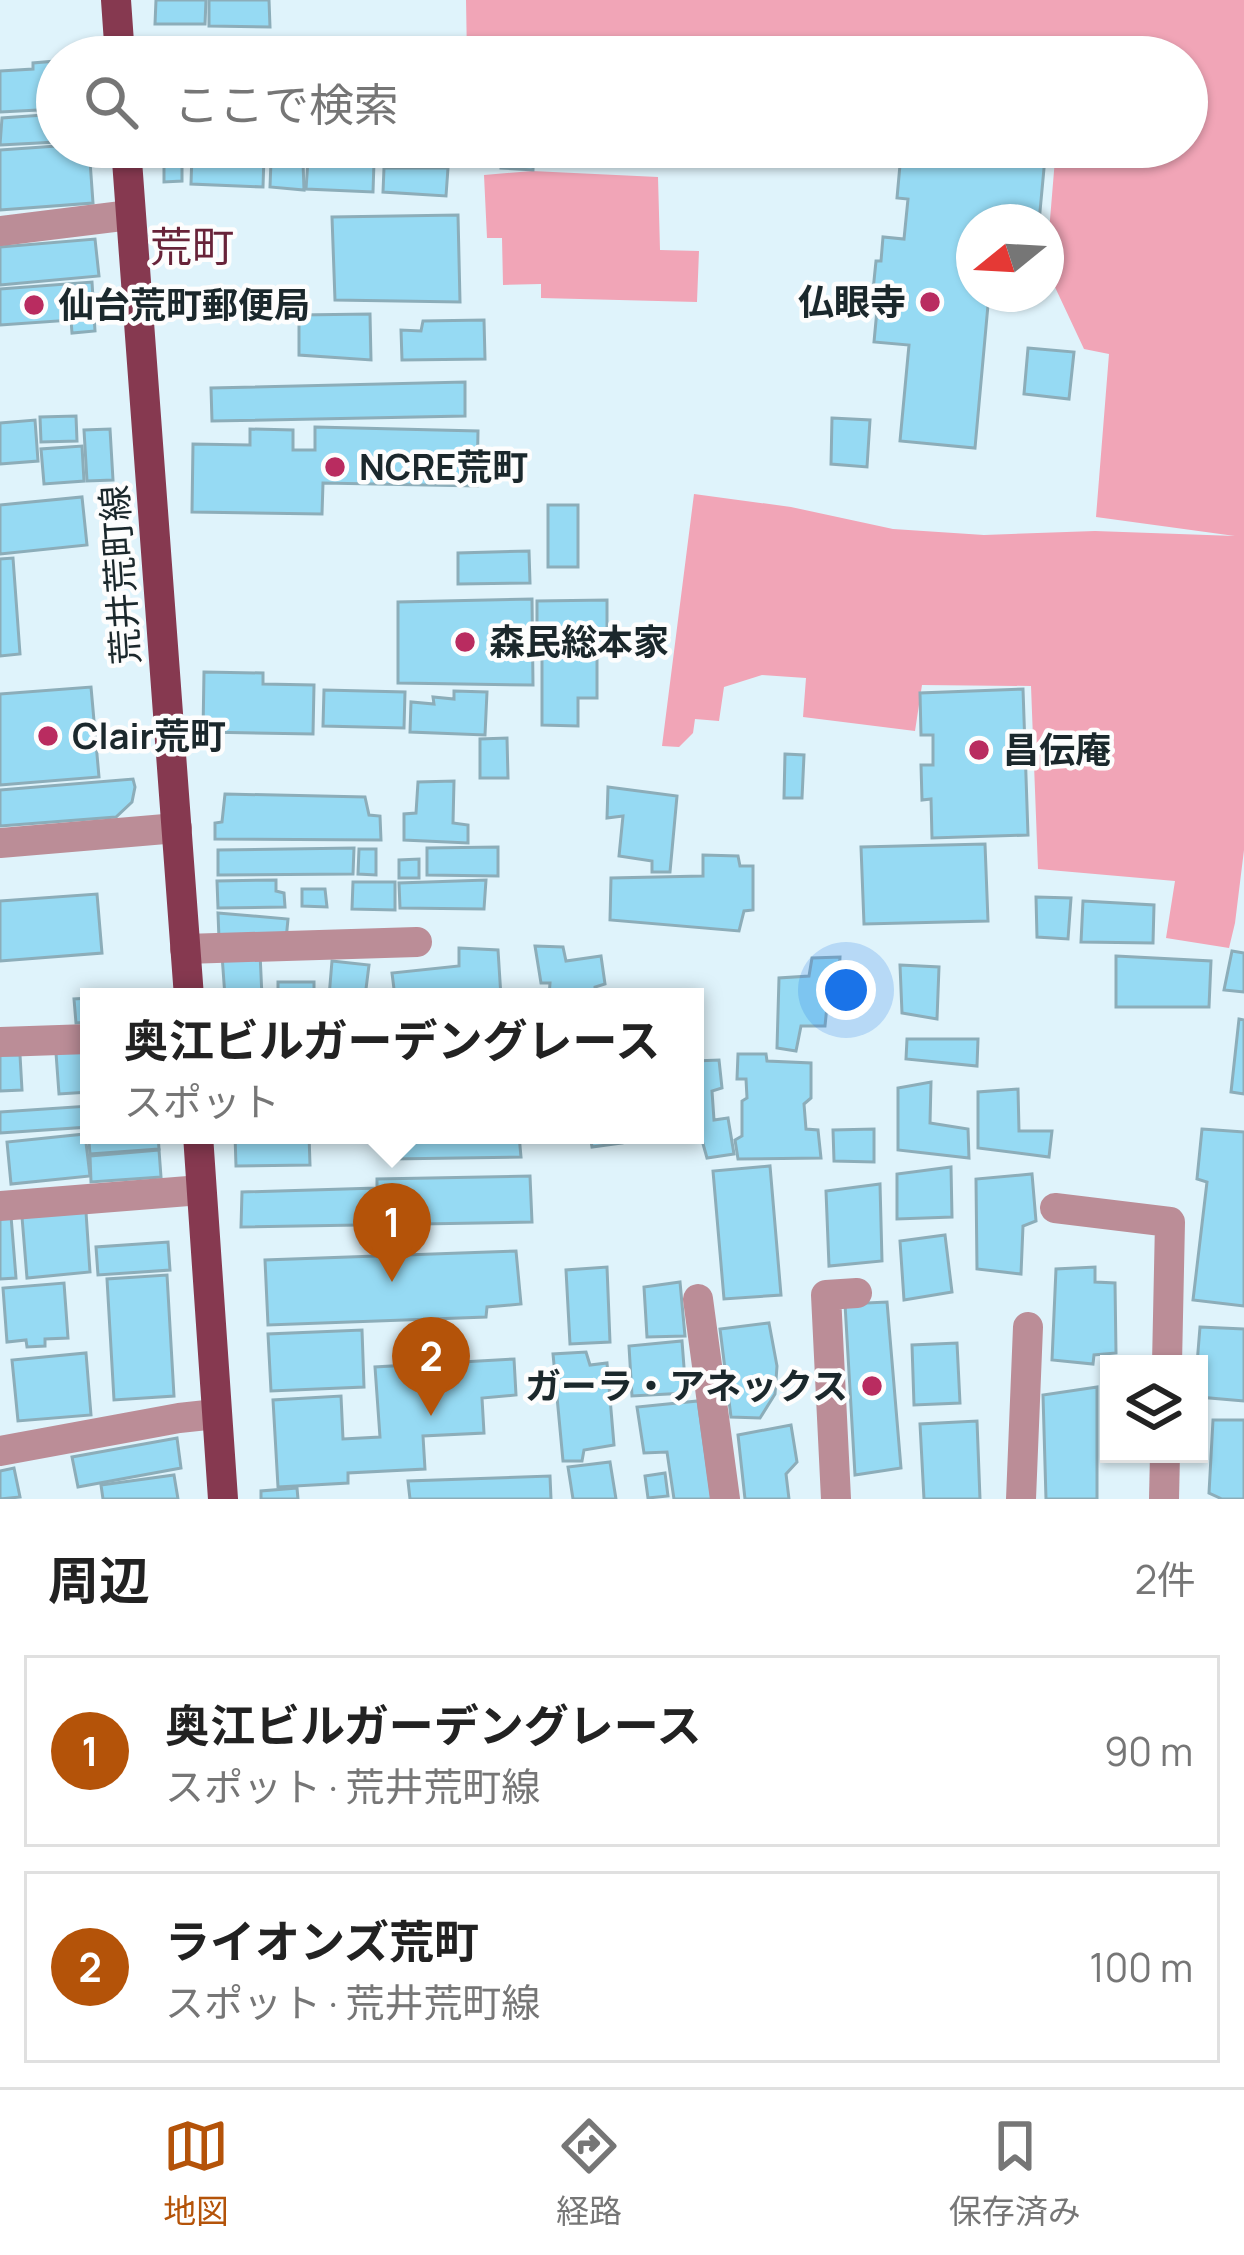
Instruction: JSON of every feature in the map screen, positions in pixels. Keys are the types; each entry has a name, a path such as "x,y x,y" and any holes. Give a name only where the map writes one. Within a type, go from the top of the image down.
{"main road":[{"path":"116,0 118,36"},
{"name":"荒井荒町線","path":"127,168 188,988"},
{"path":"198,1144 223,1499"}],"street":[{"path":"0,231 130,214"},
{"path":"0,843 177,828"},
{"path":"185,949 417,942"},
{"path":"0,1042 80,1039"},
{"path":"0,1206 201,1190"},
{"path":"1055,1208 1170,1222 1167,1355"},
{"path":"836,1499 826,1295 857,1293"},
{"path":"698,1299 725,1499"},
{"path":"1021,1499 1028,1327"},
{"path":"0,1450 216,1414"},
{"path":"1164,1499 1165,1463"}],"shaded area":[{"path":"466,0 1244,0 1244,850 1229,948 1166,938 1175,881 1038,869 1031,686 922,685 915,731 803,717 806,678 762,675 724,687 719,721 695,719 693,733 679,747 662,746 694,494 791,507 893,529 984,535 1095,531 1235,536 1096,517 1109,354 1084,349 1064,306 1064,204 1051,204 1054,168 1208,168 1208,36 467,36"},
{"path":"532,171 658,177 660,250 699,251 697,302 541,298 541,284 503,285 502,238 487,238 484,175"}],"building":[{"path":"156,0 206,0 205,24 155,24"},
{"path":"209,0 269,0 270,27 209,26"},
{"path":"33,63 36,110 0,112 0,71 33,69"},
{"path":"36,116 36,143 0,145 2,118"},
{"path":"36,147 36,168 90,168 93,203 0,210 0,150"},
{"path":"164,168 182,168 182,181 164,182"},
{"path":"192,168 264,168 263,187 191,184"},
{"path":"271,168 303,168 304,190 270,187"},
{"path":"307,168 374,168 373,192 306,189"},
{"path":"384,168 448,168 446,196 383,192"},
{"name":"仏眼寺","path":"900,168 1044,168 1041,204 956,204 956,312 987,312 975,448 900,441 909,345 874,342 877,310 871,310 883,237 904,239 908,199 897,198"},
{"path":"458,215 460,302 335,300 332,217"},
{"path":"95,239 99,276 0,285 0,247"},
{"path":"92,282 95,331 72,333 71,320 0,325 0,289"},
{"path":"370,314 371,360 299,355 299,315"},
{"path":"484,320 485,359 402,360 401,330 421,331 423,321"},
{"path":"1028,348 1074,352 1069,399 1024,394"},
{"path":"465,382 465,416 212,421 211,388"},
{"path":"76,416 77,441 41,442 40,417"},
{"path":"832,418 870,420 867,467 831,464"},
{"path":"35,420 38,461 0,464 0,423"},
{"name":"NCRE荒町","path":"315,427 478,431 477,486 323,483 322,514 192,512 193,444 250,445 250,429 293,430 293,450 315,450"},
{"path":"110,429 113,480 87,481 84,430"},
{"path":"82,446 84,481 44,484 41,449"},
{"path":"82,497 87,545 0,554 0,505"},
{"path":"548,505 578,505 578,567 548,567"},
{"path":"529,551 530,583 458,584 458,553"},
{"path":"13,558 20,654 0,656 0,559"},
{"name":"森民総本家","path":"532,599 533,685 398,683 398,602"},
{"path":"607,600 607,645 537,646 537,601"},
{"path":"542,653 597,653 597,698 578,698 578,726 542,725"},
{"path":"204,672 263,673 263,684 314,685 313,734 203,732"},
{"name":"Clair荒町","path":"91,687 99,777 0,785 0,694"},
{"name":"昌伝庵","path":"1023,689 1028,835 932,838 931,799 922,800 921,765 933,765 933,735 921,735 920,693"},
{"path":"324,690 405,692 404,728 323,726"},
{"path":"454,691 487,692 485,735 410,732 411,702 454,699"},
{"path":"507,738 508,778 480,778 480,739"},
{"path":"785,754 804,755 802,798 784,798"},
{"path":"133,779 132,802 116,817 0,826 0,790"},
{"path":"454,781 453,823 468,825 468,843 404,840 404,814 416,813 418,782"},
{"path":"608,787 677,796 670,872 652,872 652,861 619,856 623,816 607,818"},
{"path":"225,794 365,797 369,815 380,816 381,840 215,839"},
{"path":"985,844 988,921 864,924 861,847"},
{"path":"498,847 498,876 427,875 427,848"},
{"path":"354,848 353,874 218,875 218,850"},
{"path":"359,849 376,849 376,875 358,874"},
{"path":"703,855 738,856 740,866 753,866 753,910 744,911 739,931 610,920 611,878 703,876"},
{"path":"419,859 419,878 399,878 399,860"},
{"path":"276,880 285,907 218,908 217,881"},
{"path":"486,880 484,909 400,908 399,883"},
{"path":"353,882 395,882 395,910 352,909"},
{"path":"302,889 325,889 327,907 302,906"},
{"path":"97,894 102,953 0,961 0,901"},
{"path":"1036,897 1071,898 1068,939 1037,937"},
{"path":"1083,901 1154,905 1153,943 1081,942"},
{"path":"218,913 288,919 286,940 219,939"},
{"path":"535,946 563,947 566,961 601,956 605,984 550,988 550,983 541,983"},
{"path":"459,948 498,950 500,988 394,988 392,973 459,966"},
{"path":"1232,951 1244,953 1244,992 1224,990"},
{"path":"260,953 262,988 224,988 222,955"},
{"path":"1116,956 1211,961 1209,1007 1116,1007"},
{"path":"840,957 839,980 847,980 848,1003 827,1006 825,1026 801,1026 796,1051 777,1048 779,978 809,976 812,958"},
{"path":"332,961 369,965 366,988 330,988"},
{"path":"900,965 939,967 937,1019 902,1013"},
{"path":"278,982 314,982 314,988 278,988"},
{"path":"74,999 80,999 80,1023 76,1023"},
{"path":"1239,1019 1244,1020 1244,1094 1231,1092"},
{"path":"907,1039 978,1039 977,1066 906,1059"},
{"path":"80,1052 80,1093 59,1094 56,1053"},
{"path":"738,1054 811,1063 811,1098 804,1104 806,1129 818,1130 821,1158 738,1159 735,1140 742,1136 742,1101 747,1098 746,1079 737,1079"},
{"path":"0,1055 20,1055 22,1090 0,1091"},
{"path":"719,1060 722,1088 712,1091 714,1120 728,1118 734,1154 707,1158 704,1061"},
{"path":"931,1082 930,1123 968,1129 969,1158 898,1150 898,1088"},
{"path":"1018,1089 1019,1131 1052,1131 1049,1157 978,1148 978,1092"},
{"path":"80,1107 80,1128 0,1133 0,1112"},
{"path":"874,1129 874,1162 834,1161 833,1130"},
{"path":"1202,1129 1244,1132 1244,1306 1193,1300 1207,1182 1197,1179"},
{"path":"80,1135 80,1144 86,1144 90,1176 11,1184 7,1142"},
{"path":"89,1144 159,1144 159,1149 90,1154"},
{"path":"235,1144 309,1144 310,1165 236,1166"},
{"path":"390,1144 520,1144 521,1157 391,1159"},
{"path":"159,1150 161,1177 91,1182 90,1156"},
{"path":"770,1166 781,1295 724,1299 713,1171"},
{"path":"951,1167 952,1217 897,1219 897,1174"},
{"path":"1032,1174 1036,1221 1023,1226 1021,1274 977,1269 976,1179"},
{"path":"530,1176 532,1222 241,1227 242,1192 377,1188 377,1179"},
{"path":"880,1184 882,1261 829,1266 826,1191"},
{"path":"86,1212 90,1272 27,1278 22,1217"},
{"path":"11,1216 16,1278 0,1279 0,1217"},
{"path":"945,1235 952,1292 904,1300 900,1241"},
{"path":"168,1242 170,1270 98,1275 96,1247"},
{"path":"516,1251 521,1304 487,1307 486,1317 268,1325 265,1260"},
{"path":"607,1267 610,1342 570,1344 566,1270"},
{"path":"1095,1267 1095,1282 1115,1283 1116,1353 1094,1355 1093,1364 1052,1360 1056,1269"},
{"path":"167,1275 174,1396 114,1400 107,1279"},
{"path":"680,1282 685,1336 647,1337 644,1287"},
{"path":"64,1283 68,1338 45,1339 45,1346 27,1347 26,1340 7,1342 3,1288"},
{"name":"ガーラ・アネックス","path":"887,1302 901,1468 855,1475 845,1304"},
{"path":"769,1323 777,1366 775,1394 760,1418 731,1417 720,1329"},
{"path":"1200,1327 1244,1329 1244,1401 1208,1398 1208,1355 1198,1355"},
{"path":"362,1330 364,1387 271,1391 268,1334"},
{"path":"682,1341 686,1393 632,1396 629,1346"},
{"path":"957,1343 960,1403 914,1405 912,1345"},
{"path":"586,1352 590,1365 607,1363 614,1445 584,1450 582,1461 563,1461 553,1354"},
{"path":"86,1353 91,1415 18,1421 12,1360"},
{"path":"514,1359 516,1395 482,1398 484,1433 423,1436 425,1469 348,1473 348,1483 278,1487 273,1400 341,1396 343,1439 380,1437 375,1367"},
{"path":"1097,1387 1097,1499 1046,1499 1043,1395"},
{"path":"698,1401 712,1499 674,1499 667,1452 644,1453 637,1407"},
{"path":"1213,1420 1244,1420 1244,1499 1222,1499 1209,1493"},
{"path":"977,1421 980,1499 924,1499 920,1424"},
{"path":"791,1425 797,1462 786,1474 789,1499 745,1499 738,1435"},
{"path":"177,1438 181,1468 78,1487 72,1457"},
{"path":"610,1462 616,1499 573,1499 568,1467"},
{"path":"14,1468 20,1497 0,1499 0,1471"},
{"path":"665,1473 668,1496 648,1498 645,1476"},
{"path":"174,1475 178,1499 103,1499 101,1485"},
{"path":"550,1476 551,1499 410,1499 408,1481"},
{"path":"297,1488 298,1499 261,1499 261,1491"}],"place":[{"name":"仏眼寺","path":"930,302"},
{"name":"仙台荒町郵便局","path":"34,305"},
{"name":"NCRE荒町","path":"335,467"},
{"name":"森民総本家","path":"465,642"},
{"name":"Clair荒町","path":"48,736"},
{"name":"昌伝庵","path":"979,750"},
{"name":"奥江ビルガーデングレース","path":"392,1282"},
{"name":"ガーラ・アネックス","path":"872,1386"},
{"name":"ライオンズ荒町","path":"431,1416"}],"district":[{"name":"荒町","path":"192,247"}]}
